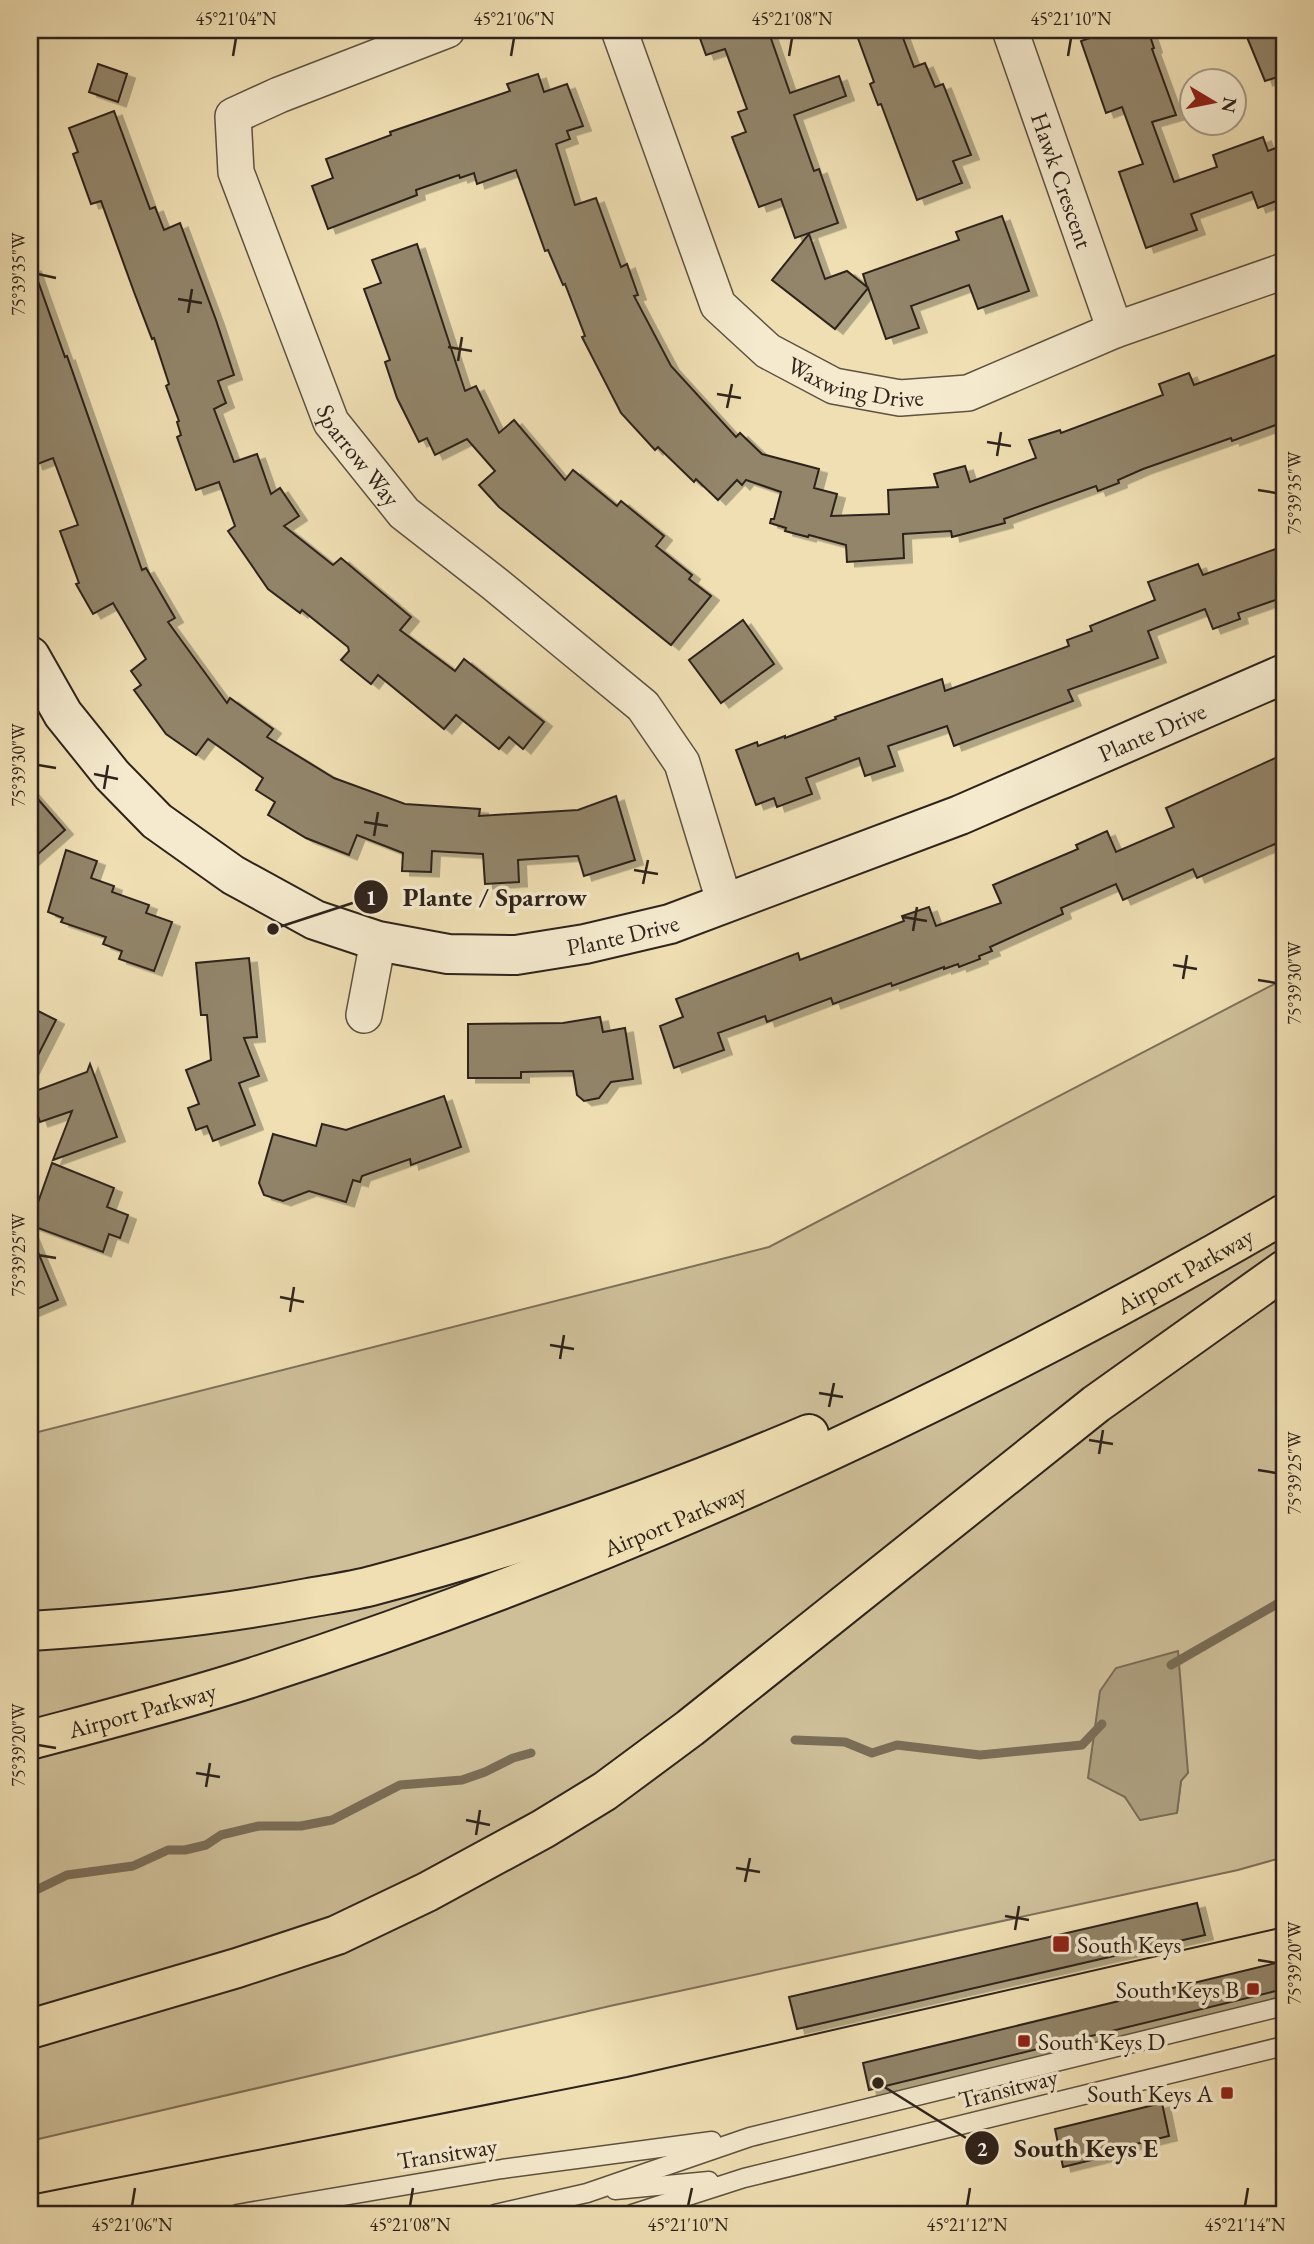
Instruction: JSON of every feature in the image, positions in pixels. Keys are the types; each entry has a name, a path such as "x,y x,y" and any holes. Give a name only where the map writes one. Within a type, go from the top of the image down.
{"highway":[{"name":"Airport Parkway","path":"30,1740 251,1678 361,1641 676,1521 776,1478 1004,1368 1165,1283 1284,1214"},
{"path":"30,2029 237,1968 337,1935 393,1910 543,1829 605,1791 690,1728 1076,1419 1284,1270"},
{"path":"30,1631 132,1624 258,1608 373,1586 559,1530 711,1476 1165,1283"}],"street":[{"name":"Sparrow Way","path":"447,30 279,95 233,116 236,172 331,422 404,513 643,706 682,763 725,904"},
{"name":"Waxwing Drive","path":"619,30 718,305 768,351 834,386 900,398 968,393 1115,330 1284,271"},
{"name":"Hawk Crescent","path":"1010,30 1115,330"},
{"name":"Plante Drive","path":"31,660 64,715 112,775 157,821 233,875 314,920 378,941 448,954 516,955 585,944 658,927 725,904 960,815 1284,674"},
{"path":"364,1014 378,941"}],"lane":[{"name":"Transitway","path":"495,2214 587,2193 750,2137 1284,2006"},
{"name":"Transitway","path":"632,2214 744,2178 1284,2046"},
{"name":"Transitway","path":"237,2214 502,2169 750,2137"},
{"name":"Transitway","path":"587,2193 744,2178"}],"shaded area":[{"path":"1284,979 1284,1857 1238,1870 610,2006 30,2141 30,1434 769,1247","holes":["1181,1781 1177,1812 1141,1820 1125,1797"]},
{"path":"1178,1651 1188,1773 1181,1781 1177,1813 1140,1820 1125,1797 1088,1778 1100,1691 1116,1668"}],"building":[{"path":"697,30 768,30 790,93 839,76 846,96 794,115 814,171 819,169 838,223 795,238 781,199 759,207 732,137 746,132 738,112 747,109 725,49 706,55"},
{"path":"855,30 900,30 914,67 925,63 935,87 943,84 971,155 953,161 962,183 917,200 881,104 878,105 870,84 874,82"},
{"path":"1112,30 1148,30 1154,48 1152,49 1176,115 1152,122 1174,182 1217,167 1213,155 1263,137 1268,151 1284,145 1284,198 1258,208 1252,192 1191,214 1197,230 1146,248 1119,172 1143,164 1122,107 1106,113 1081,41"},
{"path":"1244,30 1284,30 1284,75 1265,81"},
{"path":"98,64 127,74 118,102 89,92"},
{"path":"538,74 544,92 567,84 583,126 567,131 570,139 556,144 575,205 596,198 621,267 627,264 638,295 634,296 671,366 736,437 740,433 762,454 819,469 814,488 837,494 831,516 889,514 888,490 938,487 934,474 965,466 970,482 1036,458 1029,440 1060,430 1061,433 1163,395 1159,384 1189,373 1194,385 1284,352 1284,422 1143,469 1098,491 1096,486 1004,519 1005,523 952,537 951,531 903,534 904,558 847,562 846,545 785,531 786,528 770,523 771,519 774,519 781,492 746,480 742,485 737,480 718,500 696,479 694,482 658,447 655,450 621,413 582,337 585,336 565,284 563,285 548,250 545,251 516,170 477,184 474,173 460,178 459,175 416,190 417,195 328,229 312,186 333,178 326,159 391,135 390,132 510,91 507,84"},
{"path":"114,111 150,209 155,207 164,230 180,223 216,320 234,375 218,381 226,403 214,409 234,462 257,454 271,494 280,488 299,516 284,526 333,565 341,558 411,617 400,630 455,671 464,659 544,722 523,749 509,737 499,749 456,715 444,729 378,675 371,684 341,660 349,651 348,647 302,610 300,613 268,589 228,531 235,526 219,482 196,490 177,437 181,435 177,422 179,421 166,386 169,384 154,338 152,339 101,201 91,204 73,154 78,152 69,128"},
{"path":"1002,216 1029,291 978,309 969,285 911,306 919,328 886,339 868,288 835,329 772,280 809,234 825,279 847,271 867,287 863,274 959,240 956,232"},
{"path":"417,244 465,391 476,386 499,433 514,420 565,480 573,470 617,506 621,501 664,536 656,546 692,575 689,579 711,596 671,645 499,507 479,485 495,471 467,439 435,455 427,438 419,442 397,398 385,362 390,360 364,289 381,283 372,260"},
{"path":"33,267 142,570 146,568 175,618 168,622 227,703 230,698 273,729 267,737 334,778 405,804 480,809 479,816 578,810 616,796 635,860 584,876 578,856 518,860 519,882 485,884 483,854 432,851 431,872 402,871 403,853 357,835 349,855 306,838 268,815 275,802 256,790 263,778 208,739 196,755 166,734 134,690 141,685 131,671 146,659 113,603 93,614 76,584 79,583 60,531 78,525 53,458 35,465 30,450 30,268"},
{"path":"1284,546 1284,597 1238,613 1240,619 1213,629 1205,609 1148,631 1158,658 1068,690 1073,701 954,746 947,726 888,746 895,766 865,776 859,758 806,778 812,794 777,807 774,798 756,805 736,750 757,742 758,746 785,738 942,679 945,691 1069,646 1067,640 1092,631 1090,626 1155,600 1148,582 1198,564 1203,575"},
{"path":"743,620 774,664 721,703 689,660"},
{"path":"1284,754 1284,840 1197,878 1193,869 1123,900 1116,884 1061,908 1063,914 990,947 992,951 979,956 980,959 959,967 958,964 944,967 892,986 891,983 833,1004 831,998 767,1022 765,1016 718,1033 724,1050 674,1068 660,1026 683,1017 676,999 798,953 800,960 904,921 902,916 929,907 936,926 1001,903 993,885 1078,849 1076,845 1107,831 1116,852 1174,827 1166,808"},
{"path":"30,790 65,830 30,861"},
{"path":"66,850 97,861 91,878 114,886 112,892 149,905 146,913 172,922 154,971 119,959 122,951 103,944 106,937 61,922 63,918 48,912"},
{"path":"249,958 257,1037 244,1038 259,1076 239,1083 255,1125 213,1141 207,1126 196,1130 188,1108 199,1104 186,1070 211,1060 207,1015 201,1015 196,963"},
{"path":"30,1007 56,1020 30,1071"},
{"path":"600,1017 603,1032 625,1028 633,1079 611,1082 599,1098 584,1101 577,1095 573,1071 521,1072 521,1078 468,1078 468,1024 563,1023"},
{"path":"90,1064 117,1137 53,1160 72,1111 40,1122 30,1093 87,1072"},
{"path":"444,1096 461,1147 411,1165 410,1159 362,1176 360,1182 353,1180 346,1202 309,1191 283,1201 264,1195 259,1183 273,1134 316,1146 322,1124 346,1130"},
{"path":"52,1163 114,1188 107,1207 128,1215 120,1238 109,1234 103,1252 30,1225"},
{"path":"30,1233 58,1300 30,1312"},
{"path":"1197,1903 1205,1935 797,2029 789,1997"},
{"name":"South Keys","path":"1284,1961 1284,1989 869,2090 863,2063"},
{"path":"1162,2103 1169,2136 1119,2148 1120,2153 1063,2167 1055,2129"}],"waterway":[{"path":"1171,1665 1284,1600"},
{"path":"795,1740 845,1742 872,1753 897,1745 980,1755 1082,1745 1102,1724"},
{"path":"30,1893 67,1875 133,1866 168,1850 185,1850 206,1845 221,1835 259,1826 301,1826 332,1820 400,1785 462,1780 531,1753"}],"tram line":[{"path":"30,2195 627,2077 1284,1927"}],"place":[{"name":"Plante / Sparrow","path":"273,929"},
{"name":"South Keys","path":"1061,1944"},
{"name":"South Keys B","path":"1253,1989"},
{"name":"South Keys D","path":"1024,2041"},
{"name":"South Keys E","path":"878,2083"},
{"name":"South Keys A","path":"1227,2093"}]}
